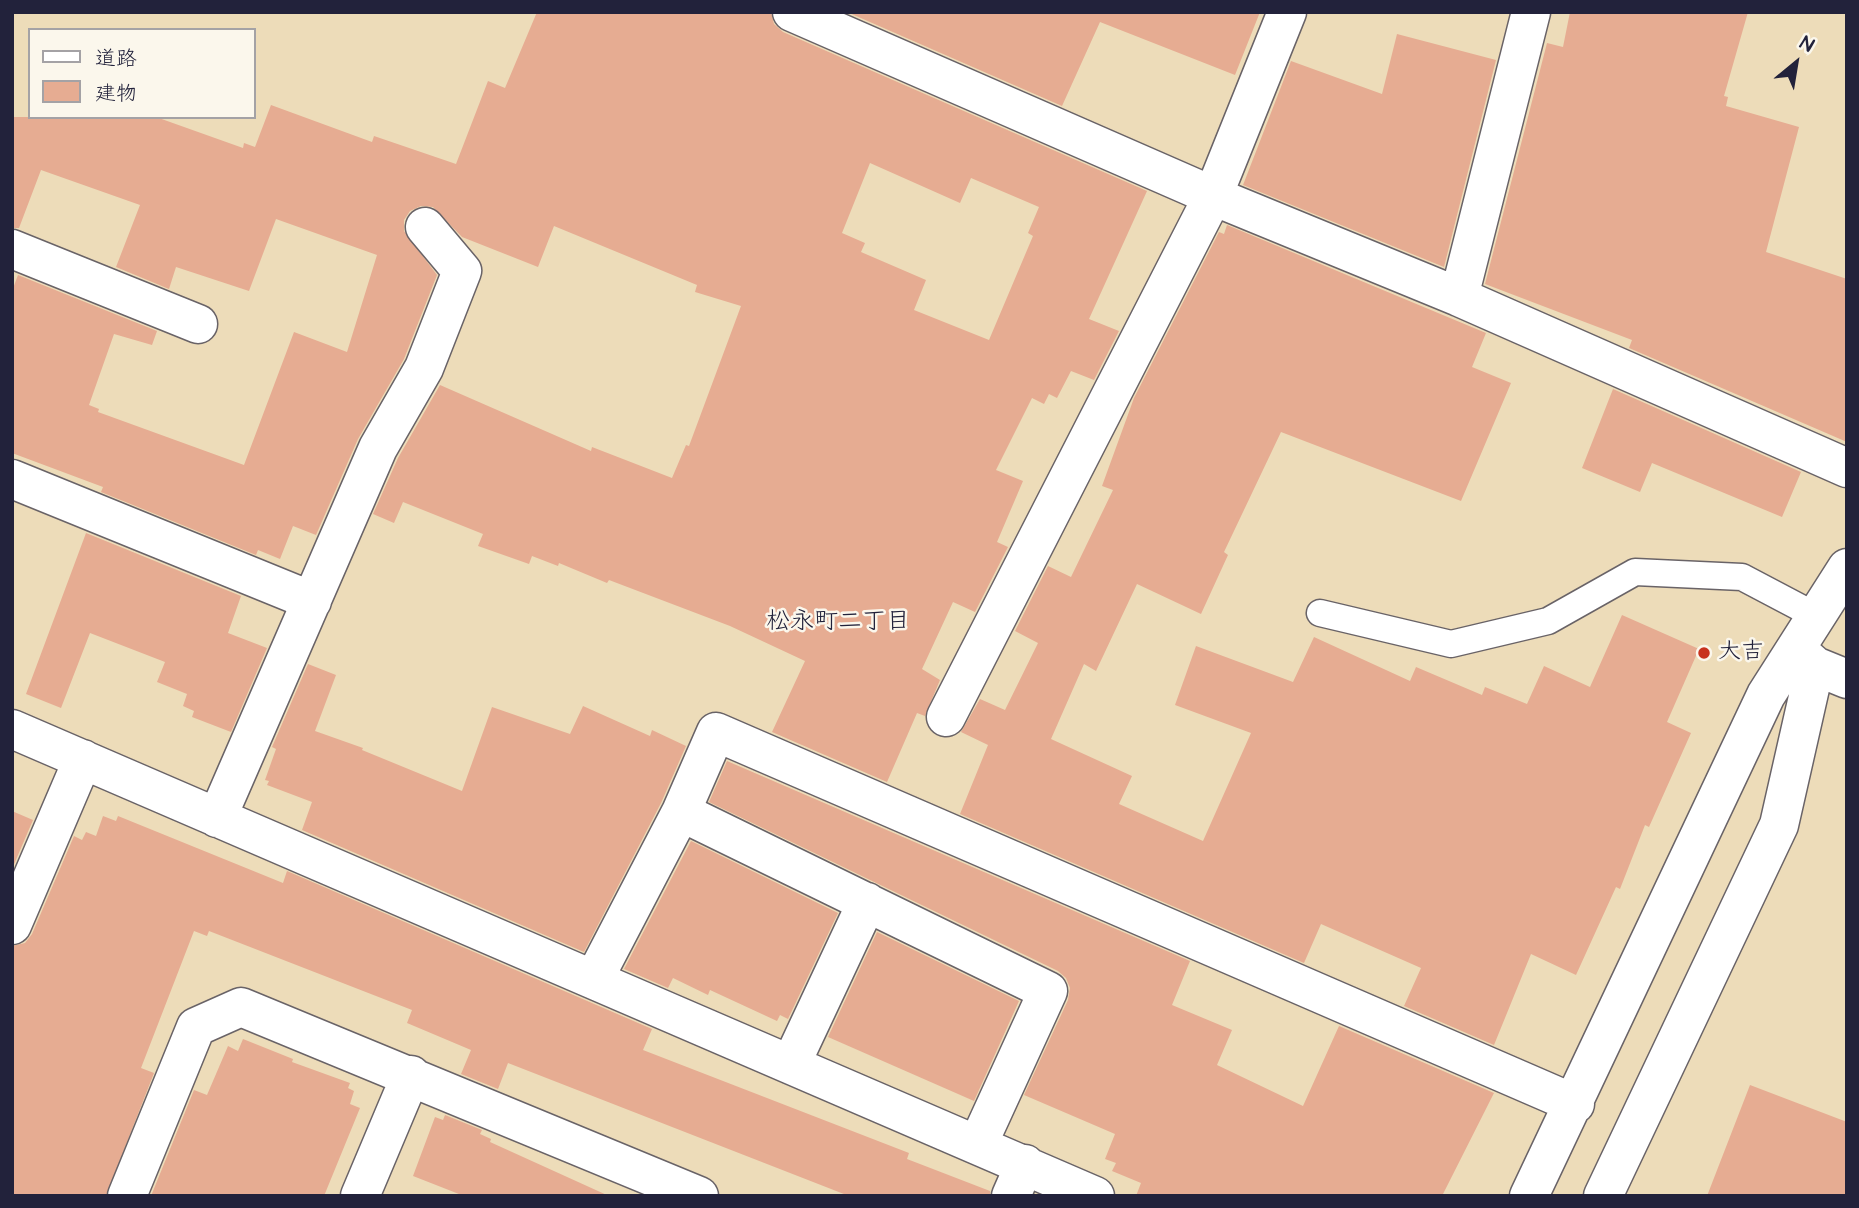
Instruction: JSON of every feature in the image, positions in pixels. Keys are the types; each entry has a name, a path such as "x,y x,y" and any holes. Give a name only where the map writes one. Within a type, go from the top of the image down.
{"street":[{"path":"792,12 1213,196 1459,297 1847,468"},
{"path":"946,717 1213,196 1287,12"},
{"path":"1459,297 1531,12"},
{"path":"217,818 378,448 424,368 462,271 425,227"},
{"path":"12,248 198,324"},
{"path":"12,479 312,601"},
{"path":"1602,1196 1779,825 1819,664 1816,617 1847,568"},
{"path":"1529,1196 1766,695 1819,664"},
{"path":"12,729 978,1144 1018,1180 1095,1196"},
{"path":"594,979 681,812 716,732 1574,1104"},
{"path":"12,925 83,760"},
{"path":"681,812 1048,991 978,1144"},
{"path":"791,1064 867,902"},
{"path":"127,1196 196,1027 241,1007 699,1196"},
{"path":"360,1196 411,1075"}],"lane":[{"path":"1320,613 1451,645 1548,621 1635,572 1742,578 1816,617"}],"building":[{"path":"537,12 771,12 774,24 783,32 1147,191 1089,319 1119,331 1094,380 1071,371 1057,398 1049,394 1044,404 1032,398 996,470 1023,481 997,542 1008,547 975,612 953,602 922,669 940,680 925,716 917,713 887,782 772,732 805,661 730,626 609,580 607,583 559,563 558,566 532,556 529,564 478,546 483,534 403,502 394,523 373,514 398,458 440,385 591,451 592,447 672,478 686,445 689,446 741,306 695,292 697,285 554,226 538,267 462,237 433,207 421,206 410,211 404,220 404,231 437,275 404,359 358,439 316,535 293,526 280,559 258,550 256,555 101,492 103,487 12,453 12,291 18,275 157,331 152,345 114,334 89,405 99,409 98,412 244,465 294,332 347,352 377,255 276,219 249,291 176,267 169,289 116,267 140,205 41,170 19,228 12,228 12,117 162,119 243,148 244,143 255,147 271,105 372,142 374,136 456,164 488,81 505,88","holes":["870,163 960,203 971,178 1039,207 1028,233 1033,236 989,340 914,310 926,280 861,252 865,243 842,233"]},
{"path":"847,12 1260,12 1235,75 1100,22 1062,106"},
{"path":"1570,12 1748,12 1724,96 1728,97 1726,106 1799,127 1766,252 1847,279 1847,442 1629,348 1632,340 1485,284 1547,43 1563,47"},
{"path":"1397,34 1496,60 1444,267 1243,185 1291,61 1382,94"},
{"path":"1227,225 1486,333 1472,367 1511,383 1461,501 1281,432 1224,552 1228,555 1201,614 1137,584 1096,671 1084,664 1051,739 1132,776 1119,804 1203,841 1251,733 1175,705 1196,646 1293,682 1314,637 1410,681 1416,667 1482,695 1485,687 1527,704 1544,666 1590,687 1622,615 1699,649 1667,722 1691,733 1649,827 1645,825 1620,889 1616,887 1576,975 1531,954 1494,1045 1404,1006 1421,968 1321,924 1304,963 960,814 988,745 961,732 980,699 1005,710 1038,643 1015,631 1048,566 1071,577 1113,490 1102,486 1134,398 1219,232 1224,234"},
{"path":"1613,389 1801,472 1782,517 1652,463 1640,492 1582,468"},
{"path":"86,533 241,596 228,633 267,648 231,732 192,717 194,711 183,706 187,694 157,682 165,662 90,633 61,708 26,694"},
{"path":"308,664 336,675 315,731 363,748 362,750 462,791 492,707 570,734 583,706 650,736 652,730 686,746 661,803 584,952 302,830 312,802 267,785 269,781 265,780 276,749 272,747"},
{"path":"727,761 1190,961 1172,1005 1232,1030 1217,1065 1303,1106 1339,1026 1494,1093 1442,1196 1136,1196 1141,1183 1112,1171 1116,1163 1105,1159 1115,1134 1024,1095 1068,1000 1070,988 1066,978 1058,971 709,802"},
{"path":"12,811 33,820 12,869"},
{"path":"103,816 116,821 118,816 283,883 287,871 652,1029 643,1050 909,1153 907,1159 990,1191 990,1196 849,1196 508,1063 498,1089 461,1074 471,1050 407,1023 412,1010 209,931 207,936 194,931 141,1068 154,1073 106,1196 12,1196 12,946 25,943 32,934 74,836 82,840 86,832 96,836"},
{"path":"691,841 838,913 788,1019 780,1015 777,1021 710,990 708,995 673,978 668,988 624,969"},
{"path":"877,932 1019,1001 974,1101 828,1037"},
{"path":"243,1039 293,1059 292,1062 350,1083 348,1088 354,1091 350,1104 360,1108 324,1196 151,1196 194,1090 207,1095 228,1046 238,1051"},
{"path":"1750,1085 1847,1122 1847,1196 1707,1196"},
{"path":"445,1115 482,1130 480,1134 491,1139 490,1142 609,1196 464,1196 413,1176 435,1117 443,1120"}],"place":[{"name":"大吉","path":"1704,653"}],"district":[{"name":"松永町二丁目","path":"838,623"}]}
